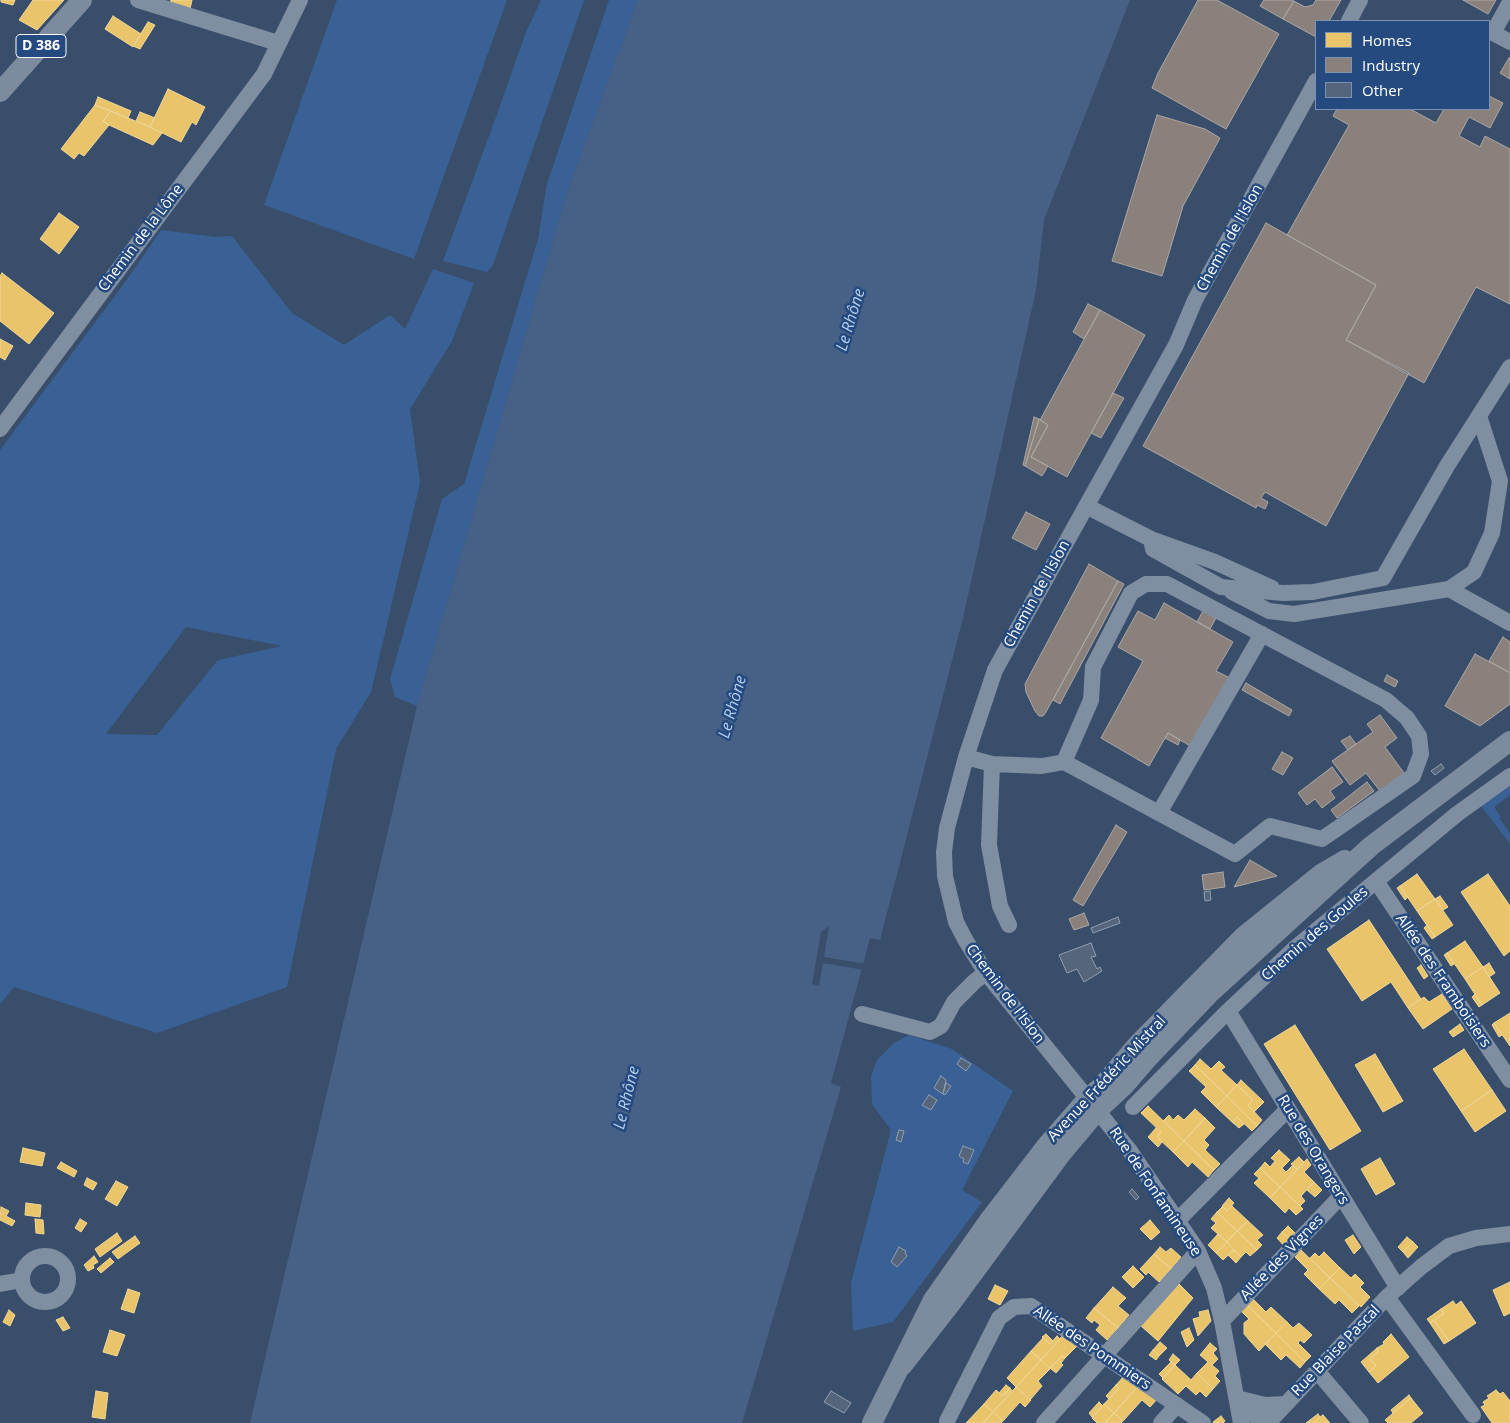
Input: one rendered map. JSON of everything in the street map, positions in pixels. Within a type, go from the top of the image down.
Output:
[{"type":"main road","name":"D 386","points":[[0,92],[82,0]]},
{"type":"main road","name":"Avenue Frédéric Mistral","points":[[872,1423],[902,1366],[952,1302],[1061,1154],[1093,1104],[1124,1086],[1210,993],[1371,846],[1510,741]]},
{"type":"street","points":[[138,0],[278,43]]},
{"type":"street","name":"Chemin de la Lône","points":[[0,429],[264,74],[300,0]]},
{"type":"street","points":[[1350,20],[1360,0]]},
{"type":"street","points":[[1510,2],[1493,33],[1510,42]]},
{"type":"street","name":"Chemin de l'Islon","points":[[1093,1104],[986,973],[966,941],[956,922],[945,876],[944,852],[947,828],[966,756],[995,670],[1176,345],[1195,300],[1315,83]]},
{"type":"street","points":[[1221,587],[1283,593],[1313,592],[1383,578],[1447,466],[1510,366]]},
{"type":"street","points":[[1151,539],[1153,549],[1221,587],[1270,611],[1294,614],[1448,589],[1474,572],[1492,533],[1500,481],[1479,416]]},
{"type":"street","points":[[1086,506],[1151,539],[1215,562],[1283,593]]},
{"type":"street","points":[[966,756],[992,764],[1042,766],[1064,762],[1235,854],[1270,826],[1322,839],[1413,776],[1421,754],[1419,736],[1407,718],[1386,700],[1168,584],[1146,584],[1130,593],[1092,667],[1091,700],[1064,762]]},
{"type":"street","points":[[1448,589],[1510,623]]},
{"type":"street","points":[[1159,813],[1262,634]]},
{"type":"street","points":[[992,764],[989,845],[1000,906],[1009,925]]},
{"type":"street","name":"Chemin des Goules","points":[[1133,1107],[1228,1011],[1294,950],[1457,814],[1510,776]]},
{"type":"street","name":"Allée des Framboisiers","points":[[1376,881],[1510,1080]]},
{"type":"street","points":[[862,1014],[930,1032],[941,1026],[954,1002],[986,973]]},
{"type":"street","name":"Rue des Orangers","points":[[1228,1011],[1341,1196],[1392,1293]]},
{"type":"street","name":"Rue de Fonfamineuse","points":[[1093,1104],[1130,1151],[1198,1251],[1214,1288],[1239,1411]]},
{"type":"street","points":[[1178,1220],[1288,1109]]},
{"type":"street","name":"Allée des Vignes","points":[[1222,1321],[1341,1196]]},
{"type":"street","name":"Rue Blaise Pascal","points":[[1239,1411],[1270,1421],[1392,1293],[1421,1267],[1449,1246],[1476,1238],[1510,1234]]},
{"type":"street","points":[[1044,1423],[1198,1251]]},
{"type":"street","points":[[0,1284],[22,1280]]},
{"type":"street","name":"Rue Blaise Pascal","points":[[1392,1293],[1473,1416]]},
{"type":"street","name":"Allée des Pommiers","points":[[947,1421],[999,1318],[1014,1308],[1031,1306],[1203,1423]]},
{"type":"street","points":[[1317,1371],[1361,1423]]},
{"type":"street","name":"Rue Blaise Pascal","points":[[1239,1411],[1265,1405],[1286,1404]]},
{"type":"street","points":[[1161,1423],[1177,1405]]},
{"type":"shaded area","points":[[337,0],[507,0],[414,259],[264,205]]},
{"type":"shaded area","points":[[541,0],[584,0],[493,265],[487,272],[443,261],[526,32]]},
{"type":"shaded area","points":[[609,0],[638,0],[567,193],[417,706],[395,697],[390,679],[442,499],[464,484],[538,239],[547,184]]},
{"type":"shaded area","points":[[161,230],[216,237],[232,236],[292,313],[344,345],[390,315],[405,329],[433,269],[474,283],[452,341],[410,409],[420,483],[371,692],[336,749],[287,987],[157,1033],[14,987],[0,1004],[0,450],[126,281]],"holes":[[[186,627],[282,646],[218,660],[157,735],[106,734]]]},
{"type":"shaded area","points":[[1510,786],[1510,795],[1494,807],[1501,817],[1499,818],[1510,833],[1510,844],[1481,806]]},
{"type":"shaded area","points":[[909,1035],[952,1049],[1013,1091],[962,1190],[982,1202],[893,1322],[853,1331],[851,1283],[891,1130],[872,1104],[871,1077],[877,1060],[894,1043]]},
{"type":"water","name":"Le Rhône","points":[[638,0],[1130,0],[1044,220],[1036,290],[963,618],[880,940],[870,938],[831,1083],[841,1087],[742,1423],[250,1423],[417,706],[567,193]]},
{"type":"pier","points":[[829,926],[824,957],[866,964],[864,970],[823,963],[819,986],[812,984],[821,932]]},
{"type":"building: Homes","points":[[1,0],[15,0],[13,5],[1,2]]},
{"type":"building: Homes","points":[[33,0],[64,0],[37,30],[19,20]]},
{"type":"building: Homes","points":[[171,0],[192,0],[190,9],[170,4]]},
{"type":"building: Homes","points":[[113,16],[141,34],[133,47],[105,29]]},
{"type":"building: Homes","points":[[148,22],[155,25],[140,49],[133,46]]},
{"type":"building: Homes","points":[[168,89],[205,107],[196,125],[192,122],[181,142],[150,127]]},
{"type":"building: Homes","points":[[98,97],[131,111],[128,118],[95,105]]},
{"type":"building: Homes","points":[[95,105],[111,111],[103,121],[109,125],[84,156],[79,153],[74,159],[61,149]]},
{"type":"building: Homes","points":[[111,111],[162,133],[153,145],[103,121]]},
{"type":"building: Homes","points":[[140,112],[155,118],[150,127],[136,121]]},
{"type":"building: Homes","points":[[59,213],[79,227],[59,254],[40,239]]},
{"type":"building: Homes","points":[[2,273],[54,313],[29,344],[0,321],[0,276]]},
{"type":"building: Homes","points":[[0,339],[13,346],[5,360],[0,357]]},
{"type":"building: Homes","points":[[1417,874],[1435,899],[1417,911],[1400,886]]},
{"type":"building: Homes","points":[[1488,874],[1510,906],[1510,951],[1504,956],[1461,892]]},
{"type":"building: Homes","points":[[1400,886],[1408,897],[1405,900],[1397,888]]},
{"type":"building: Homes","points":[[1440,896],[1448,907],[1443,910],[1435,899]]},
{"type":"building: Homes","points":[[1435,899],[1453,925],[1435,937],[1417,911]]},
{"type":"building: Homes","points":[[1369,920],[1421,999],[1408,1008],[1391,982],[1362,1001],[1327,949]]},
{"type":"building: Homes","points":[[1427,925],[1435,937],[1432,939],[1424,928]]},
{"type":"building: Homes","points":[[1465,941],[1483,967],[1465,979],[1447,953]]},
{"type":"building: Homes","points":[[1447,953],[1454,964],[1451,966],[1444,955]]},
{"type":"building: Homes","points":[[1489,963],[1495,973],[1489,977],[1483,967]]},
{"type":"building: Homes","points":[[1421,965],[1428,976],[1424,979],[1417,968]]},
{"type":"building: Homes","points":[[1483,967],[1500,993],[1482,1005],[1465,979]]},
{"type":"building: Homes","points":[[1442,994],[1452,1009],[1423,1029],[1408,1008],[1424,997],[1429,1002]]},
{"type":"building: Homes","points":[[1475,994],[1482,1005],[1479,1007],[1472,997]]},
{"type":"building: Homes","points":[[1510,1013],[1510,1046],[1494,1023]]},
{"type":"building: Homes","points":[[1494,1023],[1502,1035],[1499,1037],[1492,1025]]},
{"type":"building: Homes","points":[[1460,1024],[1464,1030],[1453,1037],[1449,1032]]},
{"type":"building: Homes","points":[[1295,1025],[1361,1131],[1330,1150],[1264,1044]]},
{"type":"building: Homes","points":[[1464,1049],[1492,1090],[1461,1111],[1433,1069]]},
{"type":"building: Homes","points":[[1375,1054],[1403,1101],[1383,1112],[1355,1065]]},
{"type":"building: Homes","points":[[1200,1059],[1211,1069],[1219,1061],[1225,1067],[1221,1070],[1237,1085],[1227,1096],[1195,1065]]},
{"type":"building: Homes","points":[[1195,1065],[1227,1096],[1216,1107],[1201,1092],[1206,1087],[1189,1071]]},
{"type":"building: Homes","points":[[1241,1080],[1264,1102],[1254,1112],[1248,1105],[1253,1100],[1237,1085]]},
{"type":"building: Homes","points":[[1237,1085],[1253,1100],[1248,1105],[1262,1120],[1257,1126],[1227,1096]]},
{"type":"building: Homes","points":[[1492,1090],[1506,1111],[1475,1132],[1461,1111]]},
{"type":"building: Homes","points":[[1227,1096],[1257,1126],[1252,1131],[1237,1117],[1232,1122],[1216,1107]]},
{"type":"building: Homes","points":[[1148,1106],[1184,1141],[1173,1152],[1157,1137],[1161,1132],[1141,1113]]},
{"type":"building: Homes","points":[[1195,1109],[1205,1118],[1184,1141],[1163,1121],[1169,1115],[1173,1120],[1178,1115],[1184,1120]]},
{"type":"building: Homes","points":[[1237,1117],[1244,1124],[1239,1128],[1232,1122]]},
{"type":"building: Homes","points":[[1205,1118],[1215,1128],[1204,1140],[1209,1145],[1205,1150],[1220,1164],[1214,1170],[1184,1141]]},
{"type":"building: Homes","points":[[1156,1128],[1161,1132],[1157,1137],[1162,1142],[1158,1147],[1148,1137]]},
{"type":"building: Homes","points":[[1184,1141],[1214,1170],[1208,1177],[1192,1162],[1188,1167],[1173,1152]]},
{"type":"building: Homes","points":[[23,1148],[45,1153],[42,1166],[20,1162]]},
{"type":"building: Homes","points":[[1279,1150],[1290,1160],[1282,1168],[1286,1172],[1293,1165],[1297,1170],[1280,1187],[1260,1168],[1265,1162],[1270,1167],[1275,1161],[1271,1158]]},
{"type":"building: Homes","points":[[1299,1157],[1304,1162],[1297,1170],[1291,1164]]},
{"type":"building: Homes","points":[[1380,1158],[1395,1184],[1376,1195],[1361,1169]]},
{"type":"building: Homes","points":[[1307,1159],[1311,1165],[1304,1172],[1314,1182],[1301,1196],[1305,1201],[1300,1206],[1280,1187]]},
{"type":"building: Homes","points":[[61,1162],[77,1171],[74,1177],[57,1168]]},
{"type":"building: Homes","points":[[1260,1168],[1280,1187],[1270,1198],[1254,1183],[1259,1178],[1254,1174]]},
{"type":"building: Homes","points":[[87,1178],[97,1183],[93,1190],[84,1185]]},
{"type":"building: Homes","points":[[116,1181],[128,1187],[117,1206],[105,1199]]},
{"type":"building: Homes","points":[[1314,1182],[1322,1190],[1315,1197],[1307,1190]]},
{"type":"building: Homes","points":[[1280,1187],[1303,1209],[1296,1215],[1289,1208],[1285,1213],[1270,1198]]},
{"type":"building: Homes","points":[[1229,1198],[1234,1203],[1227,1211],[1222,1206]]},
{"type":"building: Homes","points":[[26,1203],[41,1205],[40,1217],[25,1215]]},
{"type":"building: Homes","points":[[1232,1206],[1248,1221],[1237,1231],[1217,1212],[1222,1207],[1227,1211]]},
{"type":"building: Homes","points":[[1,1207],[9,1211],[6,1216],[15,1221],[12,1226],[0,1220]]},
{"type":"building: Homes","points":[[1217,1212],[1237,1231],[1227,1242],[1211,1228],[1216,1223],[1211,1219]]},
{"type":"building: Homes","points":[[35,1219],[43,1220],[44,1234],[36,1233]]},
{"type":"building: Homes","points":[[80,1219],[87,1223],[81,1232],[75,1228]]},
{"type":"building: Homes","points":[[1150,1220],[1160,1232],[1151,1240],[1140,1229]]},
{"type":"building: Homes","points":[[1248,1221],[1263,1235],[1257,1240],[1262,1245],[1257,1250],[1237,1231]]},
{"type":"building: Homes","points":[[1288,1226],[1298,1236],[1292,1242],[1282,1232]]},
{"type":"building: Homes","points":[[1237,1231],[1257,1250],[1250,1256],[1246,1252],[1241,1257],[1227,1242]]},
{"type":"building: Homes","points":[[1282,1232],[1292,1242],[1286,1248],[1277,1238]]},
{"type":"building: Homes","points":[[117,1233],[122,1241],[100,1257],[95,1249]]},
{"type":"building: Homes","points":[[1218,1234],[1227,1242],[1216,1253],[1208,1245]]},
{"type":"building: Homes","points":[[1353,1235],[1361,1247],[1354,1254],[1345,1240]]},
{"type":"building: Homes","points":[[135,1236],[140,1243],[118,1259],[112,1252]]},
{"type":"building: Homes","points":[[1407,1237],[1413,1242],[1403,1252],[1398,1247]]},
{"type":"building: Homes","points":[[1227,1242],[1234,1250],[1223,1260],[1216,1253]]},
{"type":"building: Homes","points":[[1413,1242],[1418,1247],[1408,1258],[1403,1252]]},
{"type":"building: Homes","points":[[1160,1247],[1166,1252],[1171,1248],[1181,1257],[1171,1269],[1154,1254]]},
{"type":"building: Homes","points":[[1234,1250],[1241,1257],[1236,1263],[1228,1255]]},
{"type":"building: Homes","points":[[1301,1250],[1330,1278],[1319,1289],[1304,1274],[1308,1270],[1295,1257]]},
{"type":"building: Homes","points":[[1324,1252],[1340,1268],[1330,1278],[1310,1258],[1315,1253],[1319,1257]]},
{"type":"building: Homes","points":[[1154,1254],[1171,1269],[1159,1282],[1148,1272],[1146,1275],[1140,1269]]},
{"type":"building: Homes","points":[[94,1256],[98,1262],[93,1265],[94,1268],[88,1271],[84,1265]]},
{"type":"building: Homes","points":[[110,1258],[114,1262],[101,1273],[97,1269]]},
{"type":"building: Homes","points":[[1133,1266],[1144,1277],[1133,1288],[1122,1277]]},
{"type":"building: Homes","points":[[1340,1268],[1351,1278],[1355,1274],[1364,1283],[1360,1287],[1370,1297],[1361,1307],[1330,1278]]},
{"type":"building: Homes","points":[[1330,1278],[1359,1306],[1352,1313],[1339,1300],[1335,1304],[1319,1289]]},
{"type":"building: Homes","points":[[1510,1282],[1510,1313],[1504,1316],[1493,1290]]},
{"type":"building: Homes","points":[[1179,1284],[1193,1298],[1158,1341],[1141,1326]]},
{"type":"building: Homes","points":[[995,1285],[1008,1291],[1000,1305],[988,1299]]},
{"type":"building: Homes","points":[[1113,1287],[1126,1298],[1118,1306],[1129,1315],[1118,1328],[1094,1308]]},
{"type":"building: Homes","points":[[128,1289],[140,1293],[134,1313],[121,1309]]},
{"type":"building: Homes","points":[[1253,1299],[1266,1312],[1271,1307],[1287,1322],[1276,1333],[1247,1305]]},
{"type":"building: Homes","points":[[1453,1301],[1456,1305],[1461,1301],[1476,1323],[1449,1341],[1434,1320],[1444,1313],[1441,1309]]},
{"type":"building: Homes","points":[[1247,1305],[1276,1333],[1259,1351],[1244,1334],[1244,1323],[1249,1319],[1241,1311]]},
{"type":"building: Homes","points":[[1094,1308],[1118,1328],[1107,1340],[1096,1330],[1100,1325],[1094,1320],[1092,1323],[1086,1318]]},
{"type":"building: Homes","points":[[1441,1309],[1444,1313],[1430,1323],[1427,1319]]},
{"type":"building: Homes","points":[[9,1310],[15,1315],[10,1326],[3,1322]]},
{"type":"building: Homes","points":[[1208,1310],[1211,1321],[1198,1336],[1193,1319],[1200,1317],[1199,1312]]},
{"type":"building: Homes","points":[[63,1317],[70,1328],[63,1331],[56,1320]]},
{"type":"building: Homes","points":[[1434,1320],[1449,1341],[1444,1344],[1430,1323]]},
{"type":"building: Homes","points":[[1287,1322],[1293,1328],[1299,1323],[1312,1335],[1304,1343],[1300,1340],[1298,1343],[1311,1356],[1305,1362],[1276,1333]]},
{"type":"building: Homes","points":[[1189,1328],[1194,1340],[1187,1347],[1181,1332]]},
{"type":"building: Homes","points":[[110,1330],[125,1335],[117,1356],[103,1352]]},
{"type":"building: Homes","points":[[1276,1333],[1305,1362],[1300,1368],[1286,1355],[1281,1360],[1265,1344]]},
{"type":"building: Homes","points":[[1046,1334],[1053,1341],[1050,1344],[1042,1337]]},
{"type":"building: Homes","points":[[1064,1334],[1077,1346],[1065,1358],[1062,1356],[1050,1369],[1041,1360]]},
{"type":"building: Homes","points":[[1391,1334],[1409,1357],[1378,1383],[1369,1372],[1376,1366],[1370,1359],[1378,1352],[1377,1348],[1384,1344],[1383,1342]]},
{"type":"building: Homes","points":[[1057,1336],[1060,1339],[1041,1360],[1031,1351],[1043,1338],[1050,1344]]},
{"type":"building: Homes","points":[[1160,1342],[1167,1348],[1159,1356],[1153,1350]]},
{"type":"building: Homes","points":[[1210,1343],[1217,1349],[1213,1353],[1218,1359],[1212,1365],[1219,1371],[1215,1376],[1220,1381],[1213,1389],[1197,1373],[1208,1362],[1200,1355]]},
{"type":"building: Homes","points":[[1377,1348],[1378,1352],[1370,1359],[1376,1366],[1369,1372],[1361,1362]]},
{"type":"building: Homes","points":[[1153,1350],[1159,1356],[1156,1360],[1149,1355]]},
{"type":"building: Homes","points":[[1031,1351],[1041,1360],[1016,1387],[1007,1378]]},
{"type":"building: Homes","points":[[1173,1354],[1180,1360],[1175,1365],[1169,1360]]},
{"type":"building: Homes","points":[[1062,1356],[1065,1358],[1061,1363],[1063,1365],[1056,1373],[1050,1368]]},
{"type":"building: Homes","points":[[1041,1360],[1050,1369],[1038,1381],[1042,1386],[1030,1400],[1016,1387]]},
{"type":"building: Homes","points":[[1171,1362],[1175,1365],[1163,1378],[1159,1374]]},
{"type":"building: Homes","points":[[1175,1365],[1191,1380],[1197,1373],[1213,1389],[1206,1397],[1200,1391],[1196,1395],[1186,1386],[1178,1394],[1162,1379]]},
{"type":"building: Homes","points":[[1124,1376],[1137,1387],[1114,1413],[1104,1404],[1119,1388],[1116,1385]]},
{"type":"building: Homes","points":[[1006,1385],[1010,1388],[1003,1396],[999,1393]]},
{"type":"building: Homes","points":[[1116,1385],[1119,1388],[1109,1399],[1106,1396]]},
{"type":"building: Homes","points":[[1139,1385],[1158,1398],[1150,1407],[1142,1400],[1123,1421],[1114,1413]]},
{"type":"building: Homes","points":[[1016,1387],[1031,1400],[1025,1407],[1020,1402],[1003,1421],[993,1412]]},
{"type":"building: Homes","points":[[1010,1388],[1012,1391],[993,1412],[984,1404],[996,1390],[1003,1396]]},
{"type":"building: Homes","points":[[1496,1390],[1500,1394],[1503,1392],[1510,1401],[1510,1422],[1508,1423],[1492,1423],[1481,1407],[1485,1405],[1483,1402],[1489,1398],[1487,1396]]},
{"type":"building: Homes","points":[[96,1391],[108,1393],[105,1419],[92,1417]]},
{"type":"building: Homes","points":[[1409,1395],[1411,1398],[1393,1413],[1391,1410]]},
{"type":"building: Homes","points":[[1411,1398],[1423,1413],[1411,1423],[1388,1423],[1385,1420]]},
{"type":"building: Homes","points":[[1099,1402],[1103,1406],[1092,1417],[1089,1413]]},
{"type":"building: Homes","points":[[984,1404],[993,1412],[983,1423],[966,1423]]},
{"type":"building: Homes","points":[[1104,1404],[1114,1413],[1105,1423],[1097,1423],[1092,1418]]},
{"type":"building: Homes","points":[[993,1412],[1003,1421],[1001,1423],[983,1423]]},
{"type":"building: Homes","points":[[1114,1413],[1123,1421],[1121,1423],[1105,1423]]},
{"type":"building: Homes","points":[[1318,1414],[1320,1417],[1314,1423],[1306,1423]]},
{"type":"building: Homes","points":[[1323,1415],[1330,1423],[1314,1423],[1320,1417]]},
{"type":"building: Homes","points":[[1221,1416],[1225,1421],[1223,1423],[1213,1422]]},
{"type":"building: Industry","points":[[1198,0],[1217,0],[1279,34],[1226,129],[1152,88],[1158,73]]},
{"type":"building: Industry","points":[[1264,0],[1294,1],[1283,19],[1260,6]]},
{"type":"building: Industry","points":[[1316,0],[1341,0],[1330,20],[1315,20],[1315,36],[1283,19],[1294,1],[1305,7],[1313,5]]},
{"type":"building: Industry","points":[[1463,0],[1496,0],[1488,14]]},
{"type":"building: Industry","points":[[1510,58],[1510,79],[1500,73]]},
{"type":"building: Industry","points":[[1490,96],[1503,103],[1490,128],[1469,117],[1459,136],[1480,147],[1485,136],[1510,149],[1510,304],[1476,287],[1424,383],[1346,340],[1376,285],[1287,235],[1349,125],[1333,116],[1336,110],[1412,110],[1436,123],[1443,110],[1490,110]]},
{"type":"building: Industry","points":[[1157,115],[1205,129],[1220,138],[1183,206],[1162,276],[1112,261]]},
{"type":"building: Industry","points":[[1266,223],[1376,285],[1346,340],[1409,373],[1326,526],[1265,492],[1261,498],[1268,502],[1265,509],[1257,505],[1256,508],[1143,446]]},
{"type":"building: Industry","points":[[1088,304],[1100,310],[1084,339],[1073,332]]},
{"type":"building: Industry","points":[[1100,310],[1145,335],[1067,477],[1031,457],[1048,425],[1040,420]]},
{"type":"building: Industry","points":[[1113,393],[1124,398],[1101,438],[1091,433]]},
{"type":"building: Industry","points":[[1034,417],[1039,419],[1025,466],[1023,465]]},
{"type":"building: Industry","points":[[1039,419],[1048,425],[1031,457],[1048,466],[1042,476],[1025,466]]},
{"type":"building: Industry","points":[[1026,512],[1050,524],[1036,550],[1012,538]]},
{"type":"building: Industry","points":[[1089,564],[1118,581],[1046,712],[1043,716],[1039,716],[1026,692],[1025,684]]},
{"type":"building: Industry","points":[[1118,581],[1124,584],[1060,704],[1053,700]]},
{"type":"building: Industry","points":[[1164,603],[1233,642],[1216,671],[1230,678],[1192,747],[1168,733],[1149,766],[1101,738],[1143,661],[1118,647],[1138,611],[1155,620]]},
{"type":"building: Industry","points":[[1203,611],[1216,618],[1210,629],[1197,622]]},
{"type":"building: Industry","points":[[1503,637],[1510,642],[1510,673],[1489,661]]},
{"type":"building: Industry","points":[[1475,654],[1510,673],[1510,704],[1480,726],[1445,706]]},
{"type":"building: Industry","points":[[1387,675],[1398,681],[1395,687],[1384,681]]},
{"type":"building: Industry","points":[[1246,683],[1292,710],[1289,716],[1242,690]]},
{"type":"building: Industry","points":[[1380,715],[1397,738],[1385,747],[1404,773],[1380,791],[1366,773],[1350,785],[1332,761],[1373,732],[1367,724]]},
{"type":"building: Industry","points":[[1168,733],[1180,740],[1178,745],[1165,738]]},
{"type":"building: Industry","points":[[1350,736],[1356,744],[1348,750],[1341,741]]},
{"type":"building: Industry","points":[[1282,752],[1293,758],[1283,775],[1272,769]]},
{"type":"building: Industry","points":[[1332,767],[1343,782],[1330,791],[1335,798],[1322,808],[1315,799],[1307,805],[1298,793]]},
{"type":"building: Industry","points":[[1367,782],[1374,791],[1337,818],[1331,810]]},
{"type":"building: Industry","points":[[1116,825],[1127,832],[1083,906],[1073,900]]},
{"type":"building: Industry","points":[[1250,860],[1277,876],[1234,887]]},
{"type":"building: Industry","points":[[1223,872],[1225,887],[1204,890],[1202,875]]},
{"type":"building: Industry","points":[[1084,913],[1089,925],[1074,930],[1069,919]]},
{"type":"building: Other","points":[[1441,764],[1444,768],[1435,775],[1431,771]]},
{"type":"building: Other","points":[[1210,891],[1211,900],[1205,901],[1204,892]]},
{"type":"building: Other","points":[[1118,917],[1120,923],[1093,933],[1091,928]]},
{"type":"building: Other","points":[[1091,943],[1096,956],[1091,957],[1097,969],[1100,967],[1102,971],[1084,982],[1077,969],[1067,973],[1059,955]]},
{"type":"building: Other","points":[[961,1058],[971,1064],[966,1071],[957,1064]]},
{"type":"building: Other","points":[[941,1076],[946,1080],[943,1094],[934,1088]]},
{"type":"building: Other","points":[[946,1083],[951,1086],[945,1095],[943,1094]]},
{"type":"building: Other","points":[[929,1095],[937,1100],[931,1110],[922,1105]]},
{"type":"building: Other","points":[[899,1130],[904,1131],[901,1142],[896,1140]]},
{"type":"building: Other","points":[[963,1146],[974,1150],[968,1164],[963,1162],[964,1159],[959,1156]]},
{"type":"building: Other","points":[[1132,1189],[1139,1197],[1136,1200],[1129,1192]]},
{"type":"building: Other","points":[[899,1247],[906,1251],[907,1256],[897,1267],[891,1262]]},
{"type":"building: Other","points":[[831,1391],[851,1403],[844,1413],[824,1402]]}]
